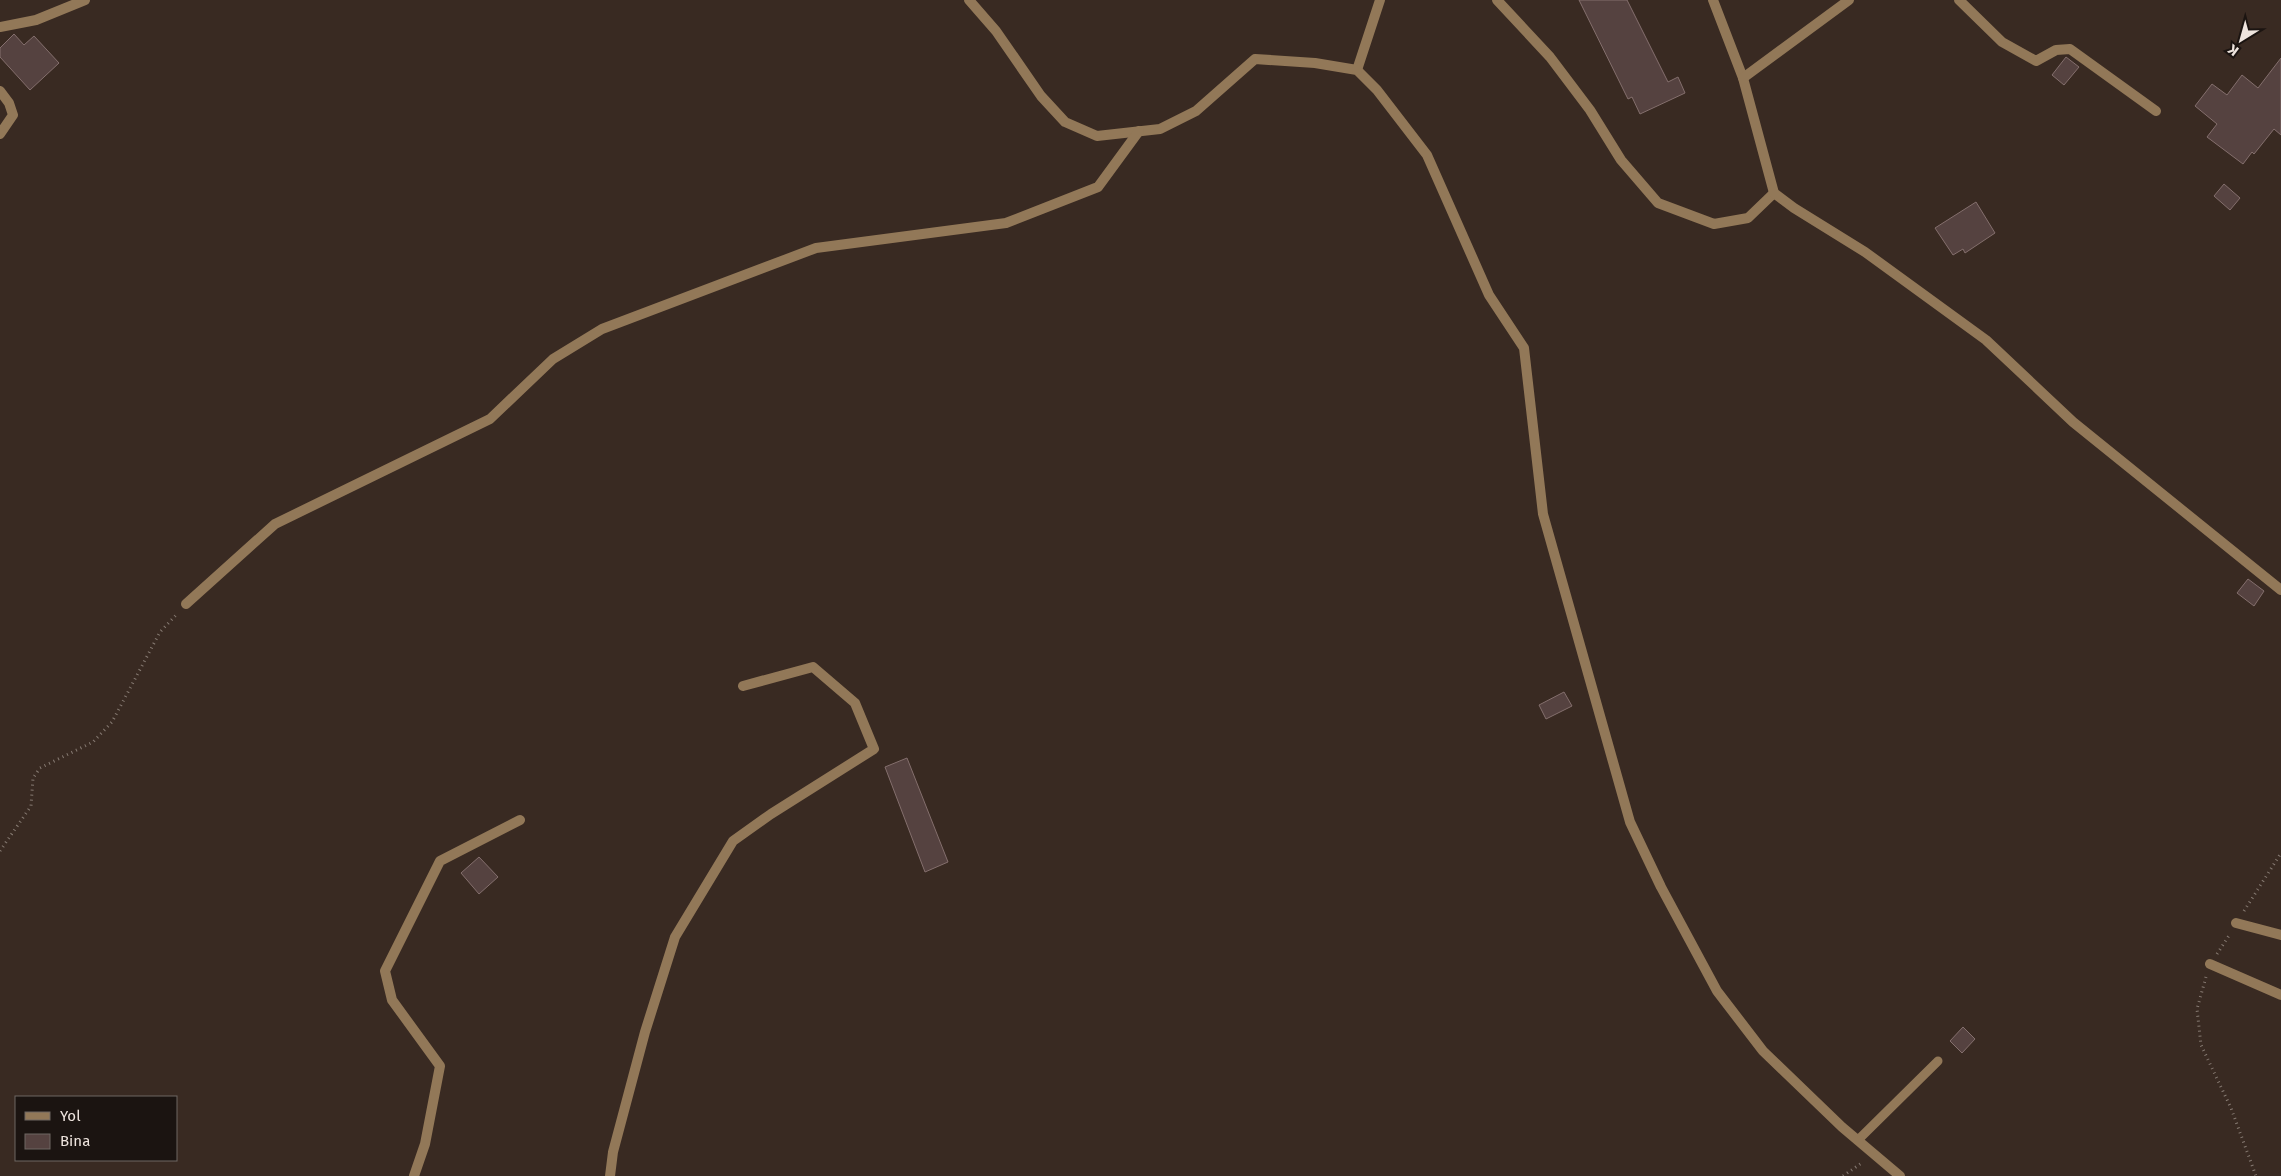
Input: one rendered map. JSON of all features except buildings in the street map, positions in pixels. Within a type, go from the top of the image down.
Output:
[{"type":"street","points":[[0,27],[36,20],[84,0]]},
{"type":"street","points":[[969,0],[996,31],[1041,96],[1065,122],[1097,136],[1160,129],[1196,111],[1255,59],[1357,70],[1377,90],[1427,154],[1489,295],[1524,348],[1543,514],[1630,822],[1661,887],[1717,991],[1763,1051],[1858,1140],[1900,1176]]},
{"type":"street","points":[[1357,70],[1380,0]]},
{"type":"street","points":[[1497,0],[1550,57],[1590,110],[1621,160],[1658,204],[1714,224],[1748,218],[1774,193]]},
{"type":"street","points":[[1713,0],[1744,78],[1774,193],[1794,208],[1865,252],[1986,340],[2073,422],[2281,590]]},
{"type":"street","points":[[1744,78],[1849,0]]},
{"type":"street","points":[[1959,0],[2002,42],[2036,61],[2056,50],[2070,49],[2156,111]]},
{"type":"street","points":[[0,91],[9,103],[13,115],[0,134]]},
{"type":"street","points":[[186,604],[275,524],[490,419],[554,360],[602,328],[816,248],[1006,223],[1098,186],[1139,131]]},
{"type":"street","points":[[610,1176],[613,1152],[645,1032],[675,937],[733,841],[771,814],[874,749],[855,703],[814,667],[743,686]]},
{"type":"street","points":[[414,1176],[424,1144],[440,1066],[392,1000],[385,971],[440,861],[520,820]]},
{"type":"street","points":[[2236,923],[2281,935]]},
{"type":"street","points":[[2210,964],[2281,995]]},
{"type":"lane","points":[[1858,1140],[1938,1061]]},
{"type":"path","points":[[0,851],[31,806],[33,778],[40,768],[92,742],[112,722],[160,632],[186,604]]},
{"type":"path","points":[[2256,1176],[2231,1108],[2201,1045],[2197,1009],[2210,964],[2281,853]]},
{"type":"path","points":[[1843,1176],[1874,1154]]}]
